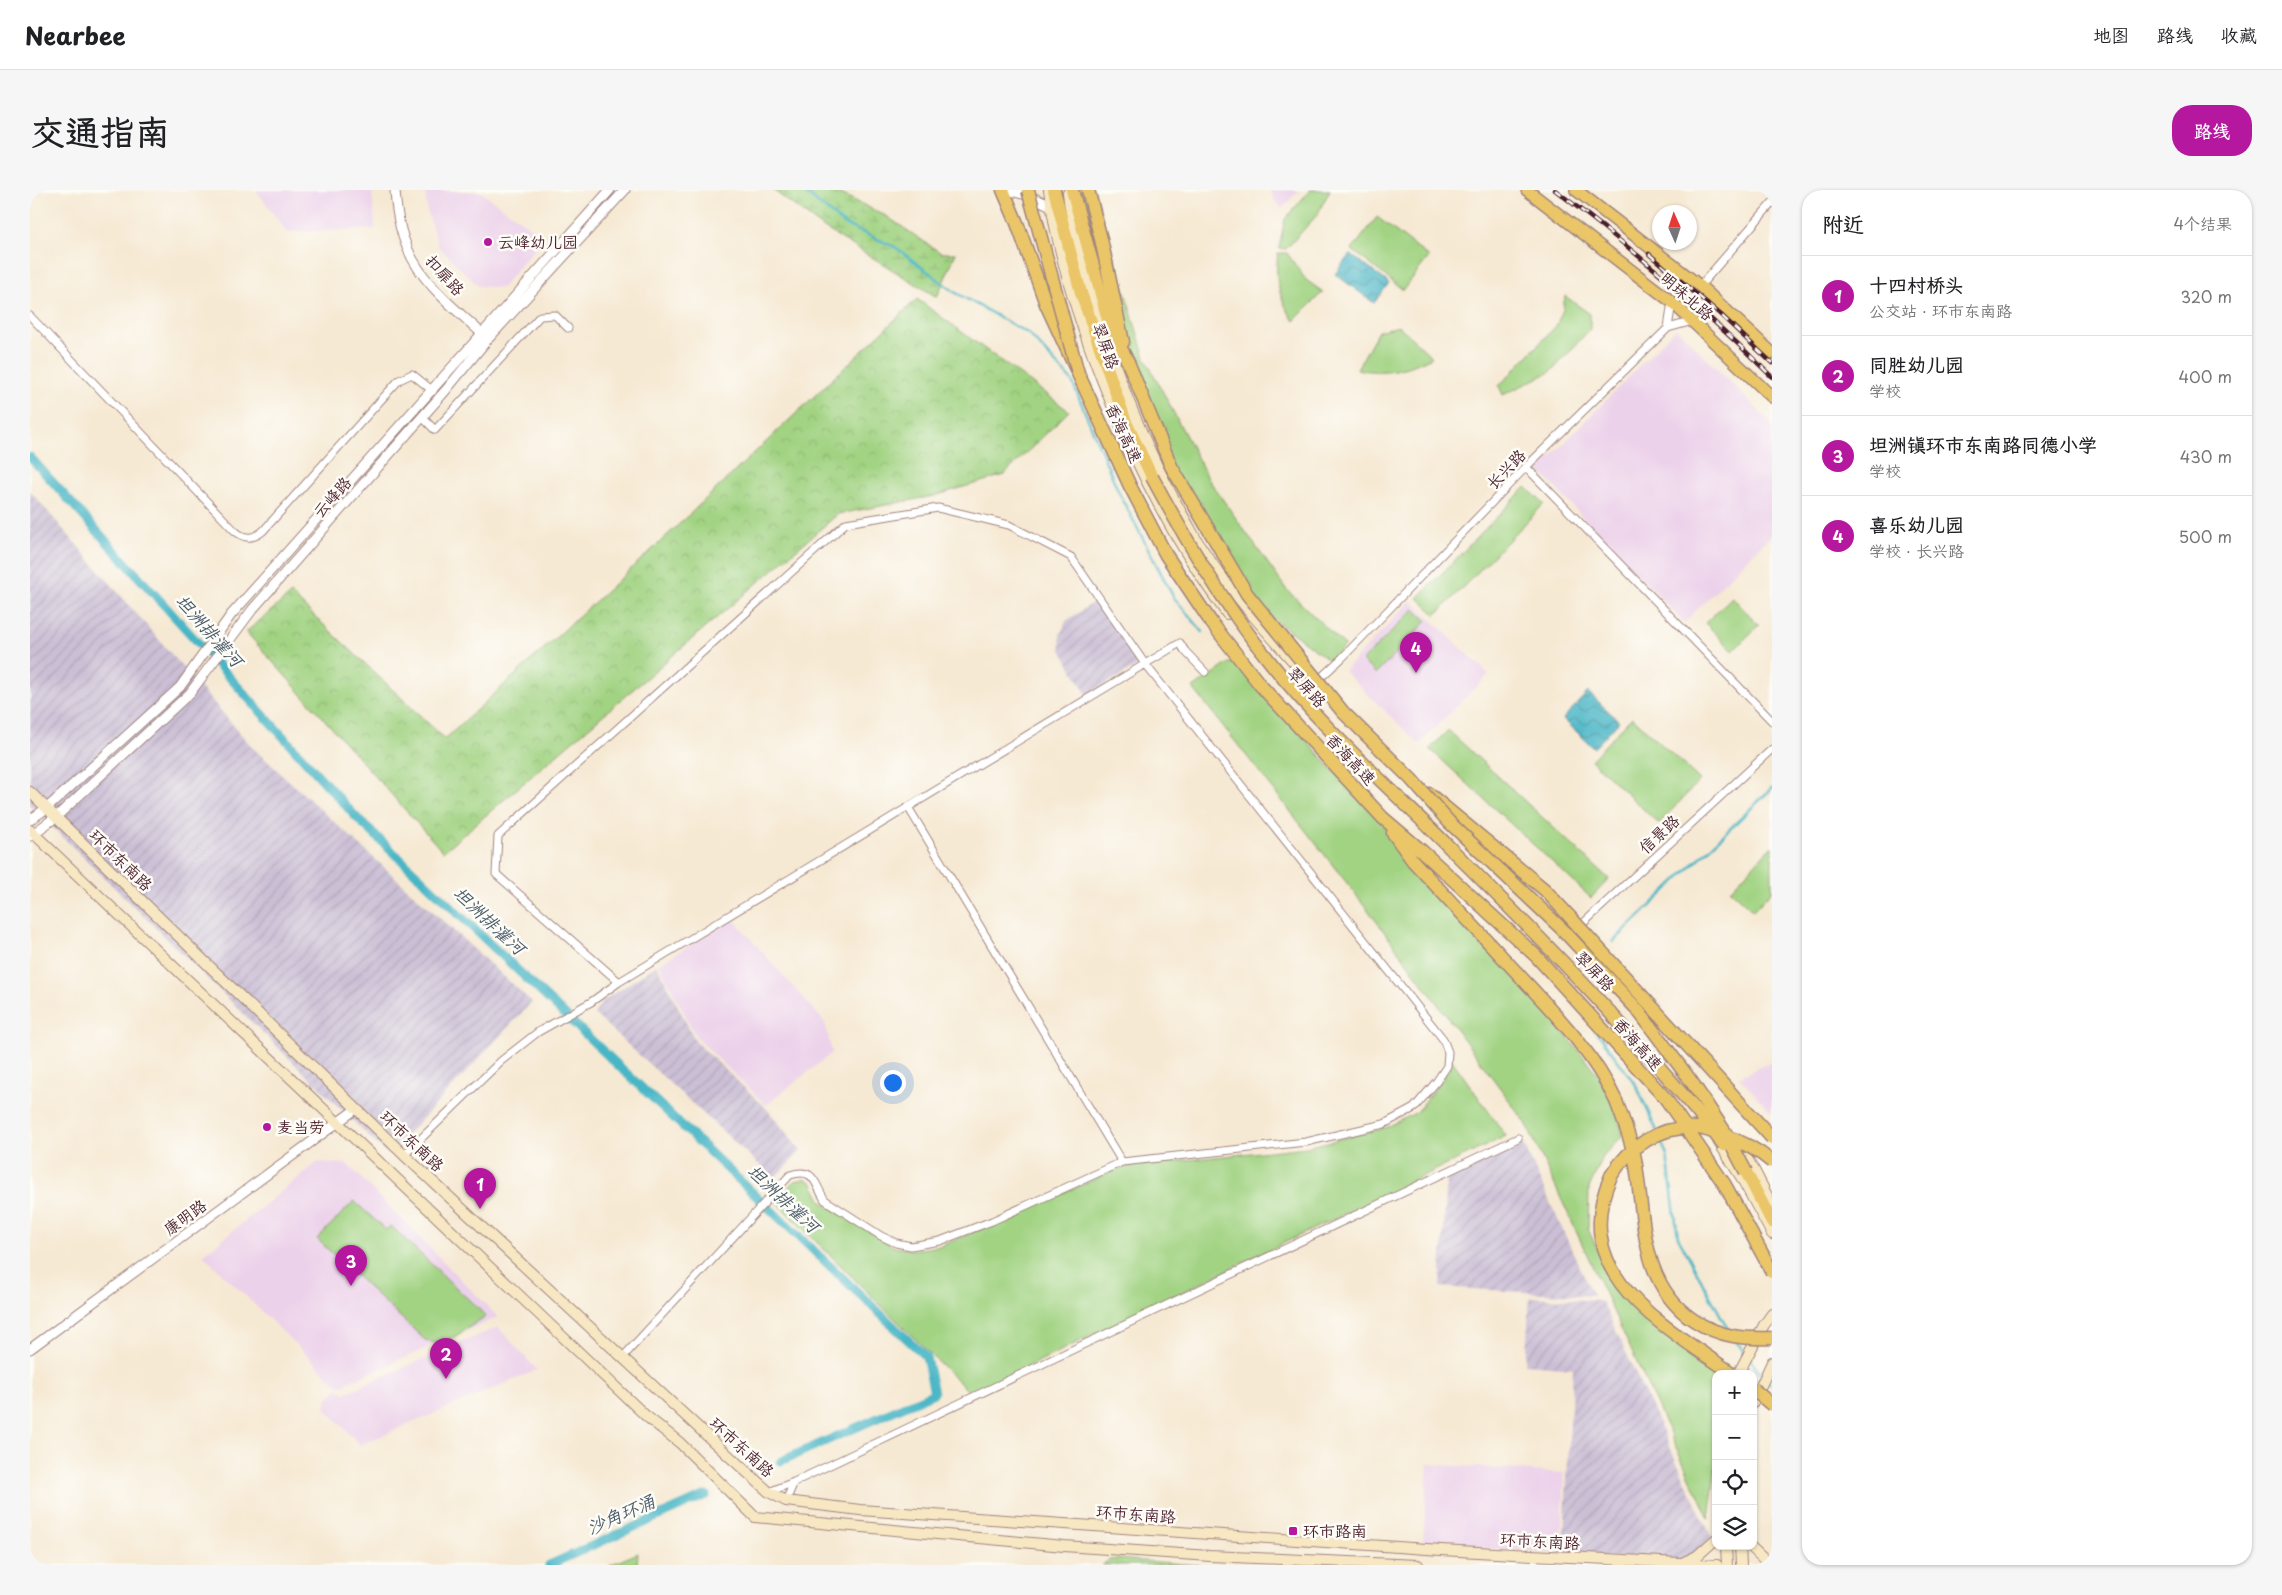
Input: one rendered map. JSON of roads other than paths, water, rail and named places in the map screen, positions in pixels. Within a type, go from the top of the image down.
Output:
[{"type":"highway","points":[[1011,190],[1017,223],[1046,304],[1078,372]]},
{"type":"highway","name":"香海高速","points":[[1028,190],[1078,372],[1130,486],[1166,555],[1210,622],[1261,686],[1384,818],[1536,956],[1666,1099],[1725,1186],[1772,1272]]},
{"type":"highway","name":"香海高速","points":[[1054,190],[1081,293],[1126,422],[1186,542],[1229,608],[1272,665],[1328,727],[1532,930],[1630,1033],[1679,1088],[1746,1172],[1772,1222]]},
{"type":"highway","points":[[1088,190],[1101,239],[1128,362]]},
{"type":"highway","name":"明珠北路","points":[[1527,190],[1672,302],[1772,397]]},
{"type":"highway","name":"明珠北路","points":[[1576,190],[1700,286],[1772,354]]},
{"type":"highway","points":[[1070,193],[1110,327],[1128,362],[1171,466],[1247,594],[1343,712],[1411,779],[1449,822],[1562,929],[1637,1009],[1691,1081],[1725,1132],[1746,1172]]},
{"type":"highway","points":[[1411,779],[1545,890],[1772,1138]]},
{"type":"highway","points":[[1384,818],[1413,861],[1565,1024],[1590,1054],[1607,1082],[1628,1131],[1635,1159],[1644,1236],[1649,1254],[1655,1274],[1669,1298],[1684,1314],[1717,1332],[1747,1339],[1772,1338]]},
{"type":"highway","points":[[1732,1370],[1652,1317],[1623,1288],[1609,1268],[1602,1247],[1599,1226],[1600,1208],[1604,1190],[1621,1159],[1640,1143],[1672,1130],[1697,1128],[1744,1142],[1772,1162]]},
{"type":"highway","points":[[1757,1387],[1772,1405]]},
{"type":"main road","name":"翠屏路","points":[[1049,190],[1070,289],[1117,418],[1143,478],[1179,541],[1217,600],[1269,668],[1304,708],[1418,824],[1555,951],[1663,1064],[1699,1113],[1736,1169],[1772,1234]]},
{"type":"main road","name":"翠屏路","points":[[1070,193],[1089,283],[1108,348],[1159,472],[1204,552],[1245,608],[1340,715],[1566,939],[1670,1050],[1716,1110],[1754,1170],[1772,1205]]},
{"type":"main road","name":"环市东南路","points":[[30,792],[404,1155],[729,1456],[769,1492],[786,1501],[860,1510],[1441,1550],[1716,1565]]},
{"type":"main road","points":[[31,833],[339,1123],[454,1236],[646,1416],[680,1443],[755,1517],[1015,1541],[1210,1556],[1418,1565]]},
{"type":"main road","points":[[1739,1370],[1772,1314]]},
{"type":"main road","points":[[1757,1387],[1772,1362]]},
{"type":"main road","points":[[1681,1564],[1697,1556],[1712,1543]]},
{"type":"main road","points":[[1726,1550],[1727,1565]]},
{"type":"main road","points":[[1740,1550],[1740,1565]]},
{"type":"main road","points":[[1754,1550],[1770,1565]]},
{"type":"street","name":"扣扉路","points":[[395,190],[399,227],[415,266],[437,293],[485,336]]},
{"type":"street","name":"云峰路","points":[[31,833],[56,817],[190,693],[243,622],[422,417],[485,336],[610,190]]},
{"type":"street","name":"云峰路","points":[[30,820],[47,808],[180,687],[231,616],[433,391],[625,190]]},
{"type":"street","points":[[1011,190],[1051,206]]},
{"type":"street","points":[[1061,190],[1070,193]]},
{"type":"street","points":[[1700,286],[1772,203]]},
{"type":"street","points":[[1668,328],[1672,302]]},
{"type":"street","points":[[422,417],[435,430],[535,320],[543,315],[552,315],[562,321],[568,328]]},
{"type":"street","points":[[30,316],[234,530],[247,538],[252,538],[263,531],[399,380],[412,374],[433,391]]},
{"type":"street","name":"长兴路","points":[[1314,684],[1367,632],[1526,467],[1668,328],[1693,321]]},
{"type":"street","points":[[1526,467],[1772,721]]},
{"type":"street","points":[[619,982],[496,874],[498,836],[846,524],[938,508],[1009,525],[1070,557],[1145,664],[1443,1039],[1448,1052],[1447,1066],[1414,1108],[1384,1124],[1306,1142],[1122,1162],[992,1221],[940,1242],[911,1246],[896,1243],[881,1236],[825,1200],[819,1192],[815,1180],[808,1174],[798,1173],[790,1175],[622,1358]]},
{"type":"street","points":[[404,1155],[501,1061],[538,1032],[591,1002],[619,982],[908,807],[1180,643],[1204,672]]},
{"type":"street","name":"信景路","points":[[1566,939],[1772,749]]},
{"type":"street","points":[[908,807],[1122,1162]]},
{"type":"street","name":"康明路","points":[[30,1348],[356,1109]]},
{"type":"street","points":[[769,1492],[794,1482],[1518,1138]]},
{"type":"street","points":[[786,1501],[794,1482]]},
{"type":"water","points":[[1350,254],[1389,283],[1374,303],[1335,274]]},
{"type":"water","points":[[1588,692],[1619,721],[1594,748],[1563,719]]},
{"type":"waterway","points":[[802,190],[844,224],[895,247],[956,293],[1029,334],[1072,381],[1119,493],[1174,598],[1203,632]]},
{"type":"waterway","name":"坦洲排灌河","points":[[30,457],[356,817],[926,1357],[934,1393],[781,1461]]},
{"type":"waterway","points":[[1613,942],[1772,788]]},
{"type":"waterway","points":[[1594,1028],[1636,1085],[1657,1131]]},
{"type":"waterway","points":[[1660,1139],[1667,1155],[1678,1237],[1729,1331]]},
{"type":"waterway","points":[[1736,1341],[1745,1353]]},
{"type":"waterway","points":[[1750,1359],[1762,1374]]},
{"type":"waterway","points":[[1767,1380],[1772,1386]]},
{"type":"waterway","name":"沙角环涌","points":[[549,1565],[706,1495]]},
{"type":"railway","points":[[1555,190],[1667,280],[1772,377]]},
{"type":"railway","points":[[1649,254],[1721,315],[1772,363]]},
{"type":"place","name":"云峰幼儿园","points":[[488,242]]},
{"type":"place","name":"喜乐幼儿园","points":[[1416,673]]},
{"type":"place","name":"麦当劳","points":[[267,1127]]},
{"type":"place","name":"十四村桥头","points":[[480,1209]]},
{"type":"place","name":"坦洲镇环市东南路同德小学","points":[[351,1286]]},
{"type":"place","name":"同胜幼儿园","points":[[446,1379]]},
{"type":"place","name":"环市路南","points":[[1293,1531]]}]
